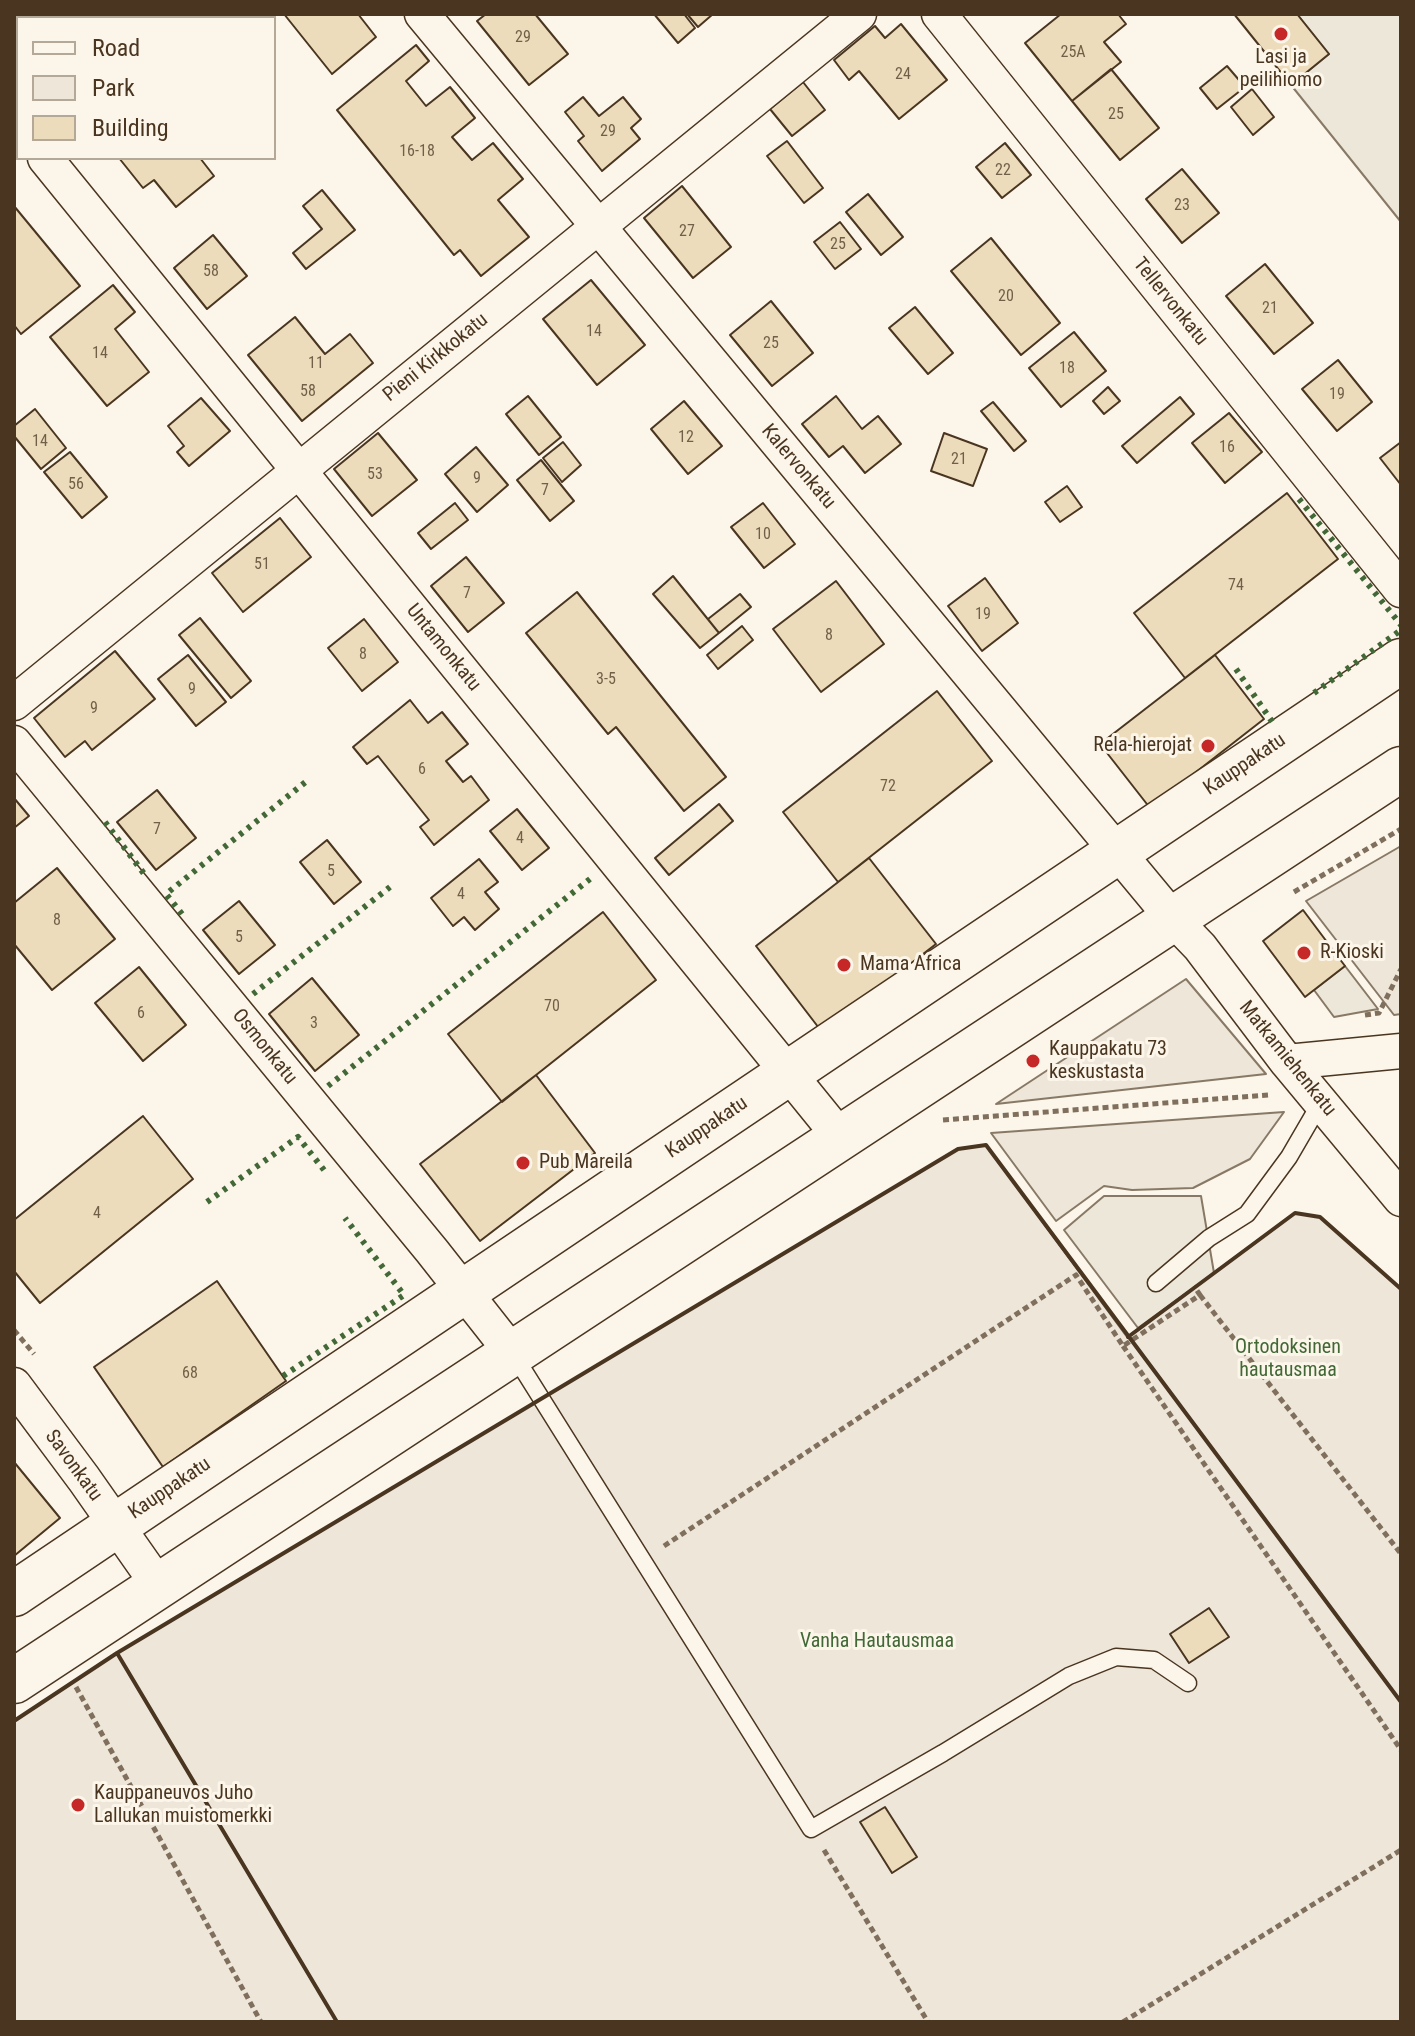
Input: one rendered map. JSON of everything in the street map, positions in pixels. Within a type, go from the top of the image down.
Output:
[{"type":"main road","name":"Kauppakatu","points":[[14,1594],[1401,661]]},
{"type":"main road","points":[[14,1681],[1401,769]]},
{"type":"street","name":"Kalervonkatu","points":[[422,14],[1174,920]]},
{"type":"street","name":"Pieni Kirkkokatu","points":[[14,703],[859,14]]},
{"type":"street","name":"Tellervonkatu","points":[[939,14],[1401,590]]},
{"type":"street","name":"Untamonkatu","points":[[47,160],[841,1138]]},
{"type":"street","name":"Osmonkatu","points":[[14,743],[465,1291],[513,1354]]},
{"type":"street","name":"Matkamiehenkatu","points":[[1174,920],[1200,947],[1287,1062],[1401,1199]]},
{"type":"street","points":[[1287,1062],[1401,1051]]},
{"type":"street","name":"Savonkatu","points":[[14,1385],[159,1586]]},
{"type":"lane","points":[[1156,1283],[1209,1238],[1247,1214],[1289,1157],[1317,1097]]},
{"type":"lane","points":[[513,1354],[811,1829],[1069,1676],[1116,1657],[1154,1660],[1188,1683]]},
{"type":"path","points":[[1379,1013],[1401,969]]},
{"type":"path","points":[[942,1120],[1317,1097]]},
{"type":"path","points":[[1180,1265],[1401,1554]]},
{"type":"path","points":[[642,1561],[1076,1275],[1401,1750]]},
{"type":"path","points":[[1123,1346],[1200,1295]]},
{"type":"path","points":[[85,1702],[261,2022]]},
{"type":"path","points":[[811,1829],[928,2022]]},
{"type":"path","points":[[1123,2022],[1401,1850]]},
{"type":"green space","points":[[1401,846],[1401,1014],[1394,1015],[1306,901]]},
{"type":"green space","points":[[1186,979],[1266,1074],[996,1104]]},
{"type":"green space","points":[[1284,1112],[1250,1159],[1193,1188],[1132,1190],[1104,1186],[1056,1221],[991,1133]]},
{"type":"green space","name":"Vanha Hautausmaa","points":[[986,1145],[1127,1337],[1295,1213],[1320,1217],[1401,1289],[1401,2022],[14,2022],[14,1721],[117,1653],[958,1149]]},
{"type":"shaded area","points":[[1297,14],[1401,14],[1401,222],[1291,85],[1329,54]]},
{"type":"shaded area","points":[[1345,966],[1378,1009],[1334,1017],[1314,990]]},
{"type":"shaded area","points":[[1104,1196],[1201,1196],[1214,1273],[1138,1328],[1064,1230]]},
{"type":"building","points":[[93,14],[95,16],[32,16]]},
{"type":"building","points":[[284,14],[358,14],[376,37],[332,74]]},
{"type":"building","points":[[486,14],[535,14],[568,54],[529,85],[477,21]]},
{"type":"building","points":[[654,14],[684,14],[695,28],[678,43]]},
{"type":"building","points":[[687,14],[713,14],[698,27]]},
{"type":"building","points":[[1061,14],[1118,14],[1126,24],[1104,42],[1121,62],[1072,101],[1025,43]]},
{"type":"building","name":"Lasi ja peilihiomo","points":[[1234,14],[1297,14],[1329,54],[1291,85]]},
{"type":"building","points":[[901,24],[947,80],[899,119],[859,71],[849,80],[834,60],[875,26],[885,38]]},
{"type":"building","points":[[416,45],[429,61],[406,81],[426,106],[450,87],[475,118],[452,137],[472,160],[493,143],[523,179],[498,200],[529,237],[481,276],[460,250],[454,255],[337,110]]},
{"type":"building","points":[[1227,66],[1245,87],[1217,109],[1200,88]]},
{"type":"building","points":[[1111,69],[1159,128],[1120,160],[1072,101]]},
{"type":"building","points":[[803,82],[825,110],[792,136],[770,109]]},
{"type":"building","points":[[1252,89],[1274,117],[1253,135],[1231,107]]},
{"type":"building","points":[[583,97],[599,116],[623,97],[641,119],[631,128],[640,139],[602,171],[578,141],[584,136],[565,112]]},
{"type":"building","points":[[787,141],[823,188],[804,203],[767,156]]},
{"type":"building","points":[[1005,143],[1031,175],[1002,198],[976,167]]},
{"type":"building","points":[[121,160],[202,160],[214,176],[176,207],[154,180],[143,188]]},
{"type":"building","points":[[1182,169],[1219,213],[1182,243],[1146,199]]},
{"type":"building","points":[[682,186],[731,247],[693,278],[644,218]]},
{"type":"building","points":[[322,190],[355,230],[306,269],[293,253],[322,229],[303,206]]},
{"type":"building","points":[[868,194],[903,237],[881,255],[846,212]]},
{"type":"building","points":[[14,206],[80,286],[21,334],[14,325]]},
{"type":"building","points":[[840,222],[861,249],[835,269],[814,242]]},
{"type":"building","points":[[213,235],[247,276],[207,309],[174,268]]},
{"type":"building","points":[[991,238],[1060,323],[1021,355],[951,271]]},
{"type":"building","points":[[1265,264],[1313,323],[1274,354],[1226,296]]},
{"type":"building","points":[[591,280],[645,345],[597,385],[543,319]]},
{"type":"building","points":[[113,285],[135,312],[115,329],[149,372],[107,406],[50,337]]},
{"type":"building","points":[[771,301],[813,353],[772,386],[730,335]]},
{"type":"building","points":[[915,307],[953,353],[928,374],[889,328]]},
{"type":"building","points":[[295,317],[325,354],[350,334],[373,363],[302,421],[248,355]]},
{"type":"building","points":[[1074,332],[1106,371],[1061,407],[1029,368]]},
{"type":"building","points":[[1338,360],[1372,402],[1337,431],[1302,389]]},
{"type":"building","points":[[1108,387],[1120,401],[1104,414],[1093,401]]},
{"type":"building","points":[[528,396],[561,437],[539,455],[506,414]]},
{"type":"building","points":[[836,396],[862,429],[878,416],[901,444],[865,473],[843,446],[829,457],[802,424]]},
{"type":"building","points":[[1180,397],[1194,414],[1137,463],[1122,446]]},
{"type":"building","points":[[201,398],[230,431],[189,466],[177,452],[184,446],[168,426]]},
{"type":"building","points":[[684,401],[722,446],[688,474],[651,429]]},
{"type":"building","points":[[993,402],[1026,441],[1014,451],[981,411]]},
{"type":"building","points":[[35,409],[66,448],[41,469],[14,436],[14,426]]},
{"type":"building","points":[[1229,413],[1262,452],[1225,483],[1192,443]]},
{"type":"building","points":[[378,433],[417,480],[372,516],[334,469]]},
{"type":"building","points":[[944,433],[987,449],[973,486],[931,471]]},
{"type":"building","points":[[563,442],[581,465],[562,482],[543,458]]},
{"type":"building","points":[[1401,442],[1401,485],[1380,458]]},
{"type":"building","points":[[476,447],[508,485],[477,512],[445,474]]},
{"type":"building","points":[[70,452],[107,497],[82,518],[44,472]]},
{"type":"building","points":[[541,460],[574,501],[550,521],[517,480]]},
{"type":"building","points":[[1067,486],[1082,507],[1060,522],[1045,502]]},
{"type":"building","points":[[1287,493],[1338,559],[1185,678],[1134,613]]},
{"type":"building","points":[[455,503],[468,520],[431,549],[418,533]]},
{"type":"building","points":[[763,503],[795,544],[764,568],[731,527]]},
{"type":"building","points":[[280,518],[311,557],[243,612],[212,573]]},
{"type":"building","points":[[466,557],[504,603],[468,632],[431,586]]},
{"type":"building","points":[[673,576],[719,633],[700,648],[653,594]]},
{"type":"building","points":[[985,578],[1018,623],[982,651],[948,606]]},
{"type":"building","points":[[836,581],[884,644],[821,692],[773,629]]},
{"type":"building","points":[[577,592],[726,777],[684,811],[616,727],[608,734],[526,633]]},
{"type":"building","points":[[740,594],[751,607],[719,633],[708,619]]},
{"type":"building","points":[[200,618],[251,681],[231,698],[179,635]]},
{"type":"building","points":[[364,619],[398,662],[362,691],[328,648]]},
{"type":"building","points":[[742,626],[753,640],[718,669],[707,655]]},
{"type":"building","points":[[115,651],[155,699],[92,750],[85,741],[65,757],[34,718]]},
{"type":"building","points":[[188,655],[226,702],[196,726],[158,679]]},
{"type":"building","points":[[1215,655],[1264,719],[1150,808],[1100,744]]},
{"type":"building","points":[[937,691],[992,761],[838,882],[783,812]]},
{"type":"building","points":[[410,700],[428,723],[442,712],[468,744],[446,761],[463,782],[471,776],[489,800],[434,845],[420,827],[429,820],[378,756],[367,764],[353,747]]},
{"type":"building","points":[[157,790],[196,838],[156,870],[117,822]]},
{"type":"building","points":[[14,798],[29,816],[14,828]]},
{"type":"building","points":[[719,804],[733,821],[669,875],[655,858]]},
{"type":"building","points":[[517,809],[549,848],[522,870],[490,831]]},
{"type":"building","points":[[327,840],[361,882],[334,904],[300,862]]},
{"type":"building","points":[[869,858],[936,944],[822,1032],[756,946]]},
{"type":"building","points":[[479,859],[498,882],[485,892],[499,909],[475,930],[464,917],[453,926],[431,898]]},
{"type":"building","points":[[57,868],[115,939],[52,990],[14,944],[14,903]]},
{"type":"building","points":[[239,901],[275,945],[239,974],[203,930]]},
{"type":"building","name":"R-Kioski","points":[[1303,910],[1345,966],[1305,997],[1263,941]]},
{"type":"building","points":[[603,912],[656,980],[502,1102],[448,1034]]},
{"type":"building","points":[[139,967],[186,1025],[143,1061],[95,1003]]},
{"type":"building","points":[[312,978],[359,1035],[315,1071],[269,1014]]},
{"type":"building","points":[[536,1075],[595,1153],[480,1241],[420,1164]]},
{"type":"building","points":[[143,1116],[193,1179],[40,1303],[14,1271],[14,1220]]},
{"type":"building","points":[[217,1281],[286,1381],[163,1467],[94,1367]]},
{"type":"building","points":[[14,1462],[60,1518],[14,1556]]},
{"type":"building","points":[[1209,1608],[1229,1637],[1189,1663],[1170,1634]]},
{"type":"building","points":[[885,1807],[917,1857],[892,1873],[860,1822]]},
{"type":"hedge","points":[[1299,499],[1401,625]]},
{"type":"hedge","points":[[1314,693],[1401,630]]},
{"type":"hedge","points":[[1236,669],[1273,723],[1276,721]]},
{"type":"hedge","points":[[182,914],[166,894],[308,780]]},
{"type":"hedge","points":[[105,822],[145,875]]},
{"type":"hedge","points":[[328,1086],[590,879]]},
{"type":"hedge","points":[[253,994],[390,887]]},
{"type":"hedge","points":[[207,1202],[298,1137],[324,1170]]},
{"type":"hedge","points":[[283,1376],[404,1295],[345,1218]]},
{"type":"wall","points":[[14,1721],[117,1653],[958,1149],[986,1145],[1401,1702]]},
{"type":"wall","points":[[1128,1337],[1295,1213],[1320,1217],[1401,1289]]},
{"type":"wall","points":[[117,1653],[337,2022]]},
{"type":"place","name":"Lasi ja peilihiomo","points":[[1281,34]]},
{"type":"place","name":"Rela-hierojat","points":[[1208,746]]},
{"type":"place","name":"R-Kioski","points":[[1304,953]]},
{"type":"place","name":"Mama Africa","points":[[844,965]]},
{"type":"place","name":"Kauppakatu 73 keskustasta","points":[[1033,1061]]},
{"type":"place","name":"Pub Mareila","points":[[523,1163]]},
{"type":"place","name":"Kauppaneuvos Juho Lallukan muistomerkki","points":[[78,1805]]},
{"type":"park label","name":"Ortodoksinen hautausmaa","points":[[1288,1360]]}]
